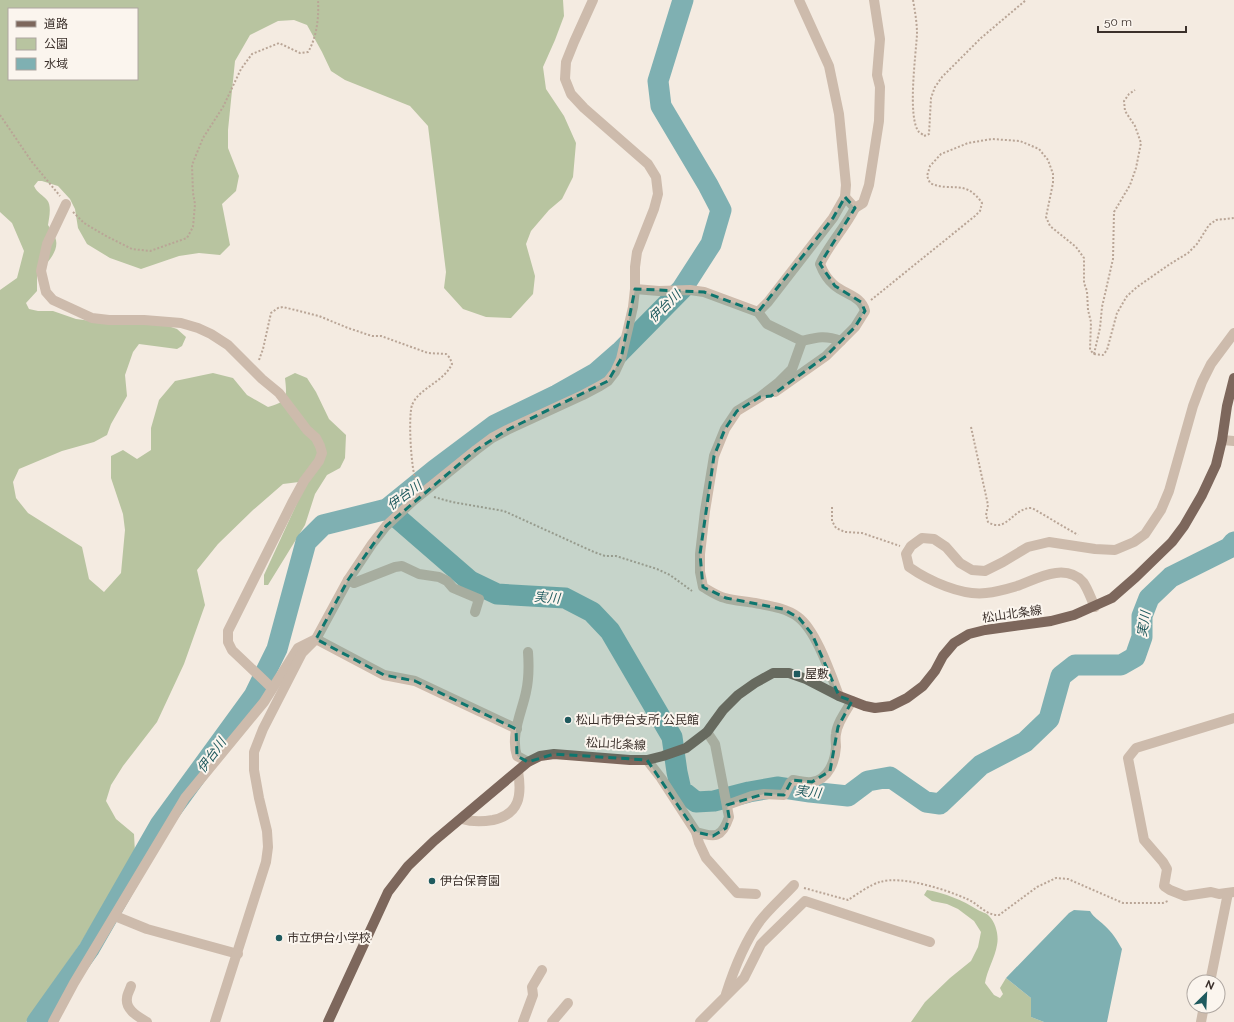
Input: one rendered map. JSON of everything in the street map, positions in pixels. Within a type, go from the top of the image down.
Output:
[{"type":"main road","name":"松山北条線","points":[[328,1022],[388,892],[408,866],[434,841],[528,762],[540,756],[554,754],[624,760],[647,760],[686,748],[707,732],[723,710],[738,695],[773,673],[789,673],[795,675],[839,696],[875,708],[891,706],[908,698],[923,686],[935,671],[943,656],[954,643],[969,634],[985,630],[1051,621],[1074,615],[1095,607],[1112,598],[1124,589],[1172,542],[1184,526],[1202,495],[1216,465],[1234,378]]},
{"type":"street","points":[[215,1022],[238,954],[266,862],[268,847],[267,831],[254,770],[254,752],[263,730],[302,653],[316,639],[348,580],[386,526],[423,492],[492,438],[583,395],[608,380],[615,372],[621,359],[629,329],[635,289],[637,252],[654,209],[658,194],[656,177],[648,164],[584,108],[571,94],[565,79],[566,62],[593,0]]},
{"type":"street","points":[[758,312],[768,302],[833,218],[845,197],[846,185],[840,114],[829,66],[799,0]]},
{"type":"street","points":[[760,397],[771,396],[826,356],[856,327],[865,311],[861,302],[835,286],[824,274],[820,264],[855,208],[863,203],[869,185],[879,121],[880,87],[877,75],[880,39],[874,0]]},
{"type":"street","points":[[845,197],[855,208]]},
{"type":"street","points":[[66,204],[47,244],[41,271],[46,292],[53,300],[92,318],[109,320],[144,320],[182,324],[198,328],[212,334],[228,345],[253,371],[279,393],[307,430],[316,438],[320,446],[322,453],[319,461],[304,481],[292,503],[228,631],[228,642],[232,650],[269,685]]},
{"type":"street","points":[[635,289],[659,291],[690,290],[704,292],[758,312],[767,324],[802,341],[823,336],[841,341]]},
{"type":"street","points":[[1095,607],[1082,581],[1073,575],[1061,572],[1047,574],[1015,587],[986,593],[969,593],[922,576],[909,567],[906,554],[911,546],[922,538],[934,539],[946,547],[960,563],[972,570],[985,571],[1003,562],[1028,546],[1049,542],[1095,549],[1115,550],[1134,542],[1145,534],[1161,510],[1169,491],[1193,406],[1202,382],[1211,364],[1234,333]]},
{"type":"street","points":[[802,341],[792,369],[778,383],[760,397],[737,411],[726,428],[714,456],[705,511],[700,554],[700,572],[703,587],[726,598],[743,600],[783,609],[799,618],[812,634],[828,667],[839,696]]},
{"type":"street","points":[[1222,440],[1234,441]]},
{"type":"street","points":[[348,580],[354,583],[395,567],[402,566],[419,574],[439,577],[447,581],[453,588],[479,599],[475,612]]},
{"type":"street","points":[[53,1022],[184,798],[264,702],[269,685],[298,648],[316,639],[356,662],[384,675],[415,681],[517,729]]},
{"type":"street","points":[[528,652],[530,668],[527,690],[514,747],[517,756],[528,762]]},
{"type":"street","points":[[726,800],[764,794],[784,794],[793,780],[812,782],[824,777],[830,771],[835,753],[838,727],[852,701]]},
{"type":"street","points":[[1212,974],[1231,893],[1219,894],[1211,892],[1186,896],[1164,886],[1167,869],[1163,862],[1144,840],[1128,758],[1136,748],[1234,718]]},
{"type":"street","points":[[696,832],[713,836],[720,834],[726,828],[729,817],[715,744],[707,732]]},
{"type":"street","points":[[647,760],[661,778],[696,832],[706,858],[737,893],[756,894]]},
{"type":"street","points":[[462,819],[473,822],[488,820],[504,817],[512,811],[518,801],[520,788],[518,771]]},
{"type":"street","points":[[725,996],[732,974],[757,927],[794,886]]},
{"type":"street","points":[[700,1022],[744,978],[761,944],[805,901],[930,942]]},
{"type":"street","points":[[114,916],[147,929],[238,954]]},
{"type":"street","points":[[523,1022],[533,995],[532,987],[542,970]]},
{"type":"street","points":[[131,986],[126,999],[127,1006],[147,1022]]},
{"type":"street","points":[[552,1022],[568,1003]]},
{"type":"path","points":[[0,115],[32,162],[66,204],[84,223],[132,249],[150,251],[187,238],[193,227],[194,211],[192,165],[203,138],[223,107],[241,69],[252,54],[278,43],[300,53],[308,52],[312,45],[319,14],[318,0]]},
{"type":"path","points":[[913,0],[917,32],[913,110],[916,127],[924,136],[929,134],[930,129],[929,108],[931,98],[935,87],[942,77],[982,38],[1026,0]]},
{"type":"path","points":[[1094,354],[1100,328],[1102,307],[1113,259],[1114,212],[1130,185],[1136,168],[1141,143],[1135,126],[1125,110],[1124,101],[1128,94],[1135,90]]},
{"type":"path","points":[[864,306],[980,211],[982,203],[977,196],[970,191],[962,187],[936,186],[930,183],[927,176],[930,166],[941,154],[968,143],[980,140],[992,138],[1020,141],[1038,149],[1048,160],[1053,174],[1053,183],[1048,200],[1046,217],[1050,226],[1076,247],[1084,258],[1084,283],[1087,291],[1088,310],[1091,322],[1090,350],[1094,354],[1103,355],[1107,350],[1117,313],[1128,296],[1137,287],[1188,253],[1197,244],[1209,225],[1216,220],[1234,218]]},
{"type":"path","points":[[253,371],[263,349],[271,313],[278,308],[283,307],[319,316],[348,328],[372,336],[381,336],[428,353],[446,354],[450,358],[452,364],[448,371],[417,397],[412,404],[411,454],[415,479]]},
{"type":"path","points":[[971,427],[988,505],[986,515],[988,522],[994,526],[1001,525],[1020,510],[1032,508],[1080,536]]},
{"type":"path","points":[[423,492],[452,502],[504,511],[594,552],[605,556],[616,556],[657,569],[676,578],[697,595]]},
{"type":"path","points":[[832,507],[832,521],[836,528],[845,532],[862,533],[899,545],[908,551]]},
{"type":"path","points":[[794,886],[848,900],[880,882],[906,880],[968,899],[992,915],[999,915],[1037,887],[1056,878],[1068,879],[1123,903],[1162,903],[1186,896]]},
{"type":"highlighted area","points":[[845,197],[855,208],[820,264],[835,286],[861,302],[865,311],[855,327],[826,356],[771,396],[760,397],[737,411],[725,429],[714,456],[700,554],[703,587],[726,598],[783,609],[799,618],[812,634],[839,696],[852,701],[838,727],[830,771],[812,782],[792,780],[784,795],[764,794],[727,805],[729,817],[726,828],[713,836],[696,832],[647,760],[554,754],[528,762],[517,756],[516,729],[415,681],[384,675],[316,639],[348,580],[386,526],[476,450],[507,430],[608,381],[621,359],[635,289],[704,292],[758,312],[833,218]]},
{"type":"green space","points":[[0,0],[563,0],[564,16],[543,67],[546,89],[564,116],[576,143],[573,177],[562,199],[549,210],[531,231],[526,244],[535,276],[533,294],[511,318],[486,317],[463,309],[444,288],[446,272],[428,126],[410,106],[345,80],[331,71],[307,25],[294,20],[278,21],[250,35],[235,61],[228,130],[228,148],[239,176],[236,191],[222,204],[230,245],[220,255],[199,253],[179,256],[141,269],[110,258],[87,244],[78,228],[75,209],[70,199],[58,186],[38,181],[34,186],[49,203],[50,212],[48,225],[54,234],[56,247],[52,257],[37,273],[37,291],[26,303],[29,309],[38,311],[53,311],[76,319],[107,323],[165,325],[177,329],[186,337],[182,346],[177,349],[139,344],[133,352],[125,375],[127,396],[111,424],[107,435],[94,442],[62,451],[19,469],[13,482],[16,498],[28,513],[82,547],[89,579],[104,592],[121,573],[125,530],[123,514],[111,478],[111,456],[123,450],[137,459],[151,450],[151,428],[159,400],[175,381],[213,373],[233,378],[247,395],[268,407],[283,401],[286,394],[285,378],[295,373],[307,378],[316,392],[329,419],[346,435],[345,458],[340,468],[327,475],[315,494],[305,525],[268,585],[264,585],[264,575],[304,488],[299,482],[283,484],[253,510],[218,544],[197,570],[205,605],[184,664],[157,722],[123,766],[111,785],[106,801],[116,819],[134,834],[135,853],[80,944],[26,1022],[0,1022],[0,290],[17,278],[24,251],[12,223],[0,212]]},
{"type":"green space","points":[[927,890],[953,897],[989,916],[995,926],[998,941],[995,955],[987,973],[985,983],[994,995],[1000,998],[1003,994],[1000,988],[1006,978],[1031,998],[1031,1017],[1044,1022],[911,1022],[925,1002],[950,978],[971,961],[978,947],[981,932],[974,921],[958,909],[947,904],[932,901],[924,895]]},
{"type":"water","points":[[1074,910],[1090,911],[1112,933],[1122,949],[1107,1022],[1044,1022],[1031,1017],[1031,998],[1006,978],[1069,913]]},
{"type":"waterway","name":"伊台川","points":[[37,1022],[89,949],[160,825],[254,696],[277,649],[306,542],[323,525],[387,509],[435,470],[495,425],[557,395],[596,373],[620,352],[682,289],[711,244],[721,210],[708,185],[661,106],[658,81],[683,0]]},
{"type":"waterway","name":"実川","points":[[387,509],[470,581],[497,594],[565,598],[592,612],[610,631],[672,737],[681,790],[696,802],[714,801],[777,787],[848,796],[868,781],[890,777],[926,802],[940,804],[981,765],[1025,742],[1049,719],[1061,676],[1075,665],[1121,665],[1135,657],[1142,637],[1142,616],[1149,598],[1171,577],[1229,548],[1234,542]]},
{"type":"place","name":"屋敷","points":[[797,674]]},
{"type":"place","name":"松山市伊台支所 公民館","points":[[568,720]]},
{"type":"place","name":"伊台保育園","points":[[432,881]]},
{"type":"place","name":"市立伊台小学校","points":[[279,938]]}]
